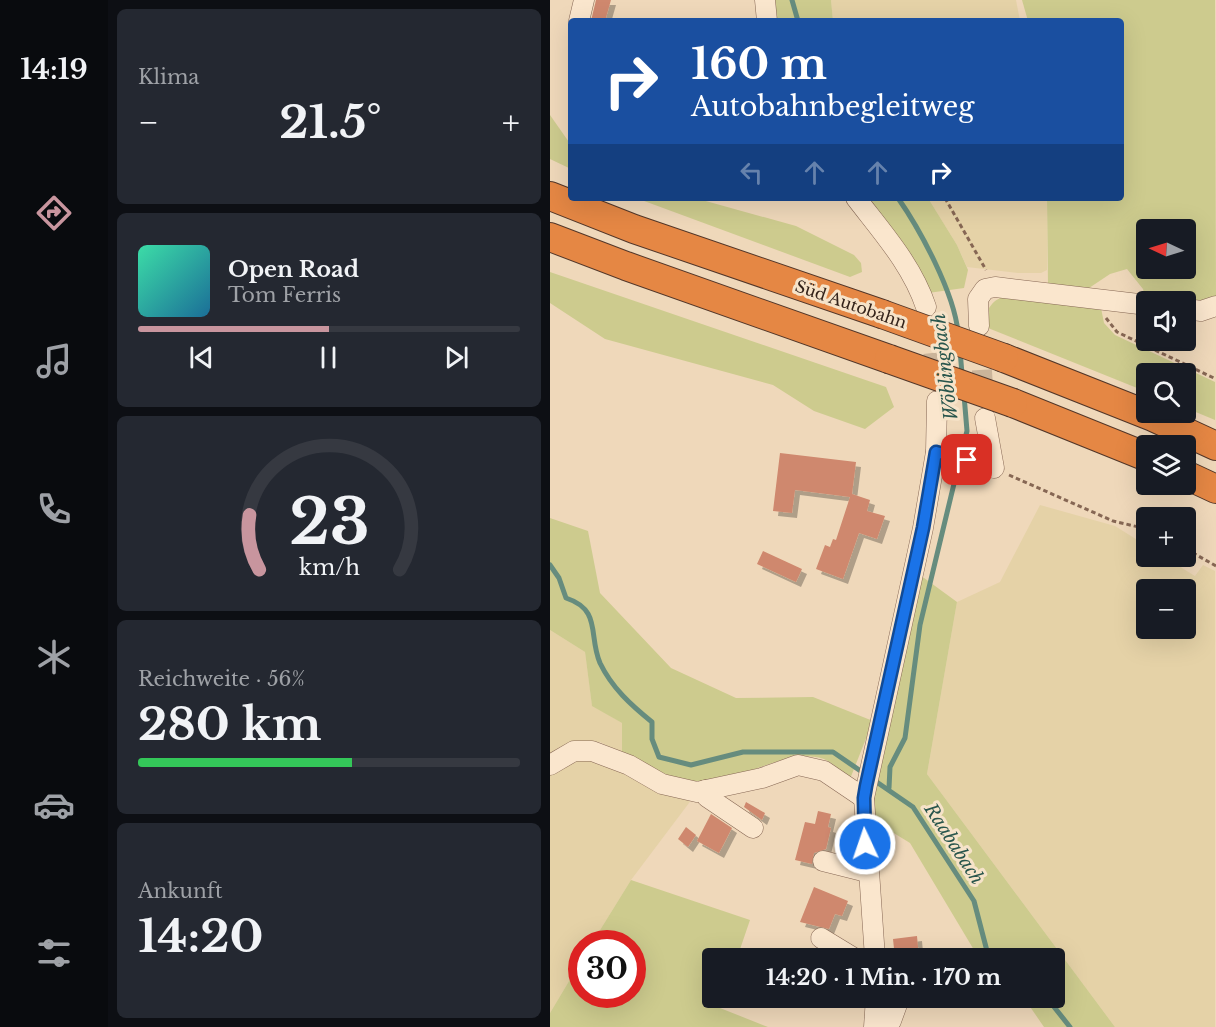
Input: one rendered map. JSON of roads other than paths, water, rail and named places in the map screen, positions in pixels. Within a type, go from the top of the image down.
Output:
[{"type":"highway","name":"Süd Autobahn","points":[[550,196],[634,229],[1004,358],[1153,417],[1216,446]]},
{"type":"highway","points":[[550,237],[1013,403],[1136,453]]},
{"type":"highway","points":[[1196,480],[1216,489]]},
{"type":"street","points":[[580,18],[584,0]]},
{"type":"street","points":[[765,0],[766,18]]},
{"type":"street","points":[[858,201],[895,248],[912,276],[926,307]]},
{"type":"street","points":[[979,326],[978,299],[985,289],[995,287],[1039,290],[1136,304]]},
{"type":"street","points":[[1196,310],[1216,306]]},
{"type":"street","points":[[874,948],[867,872],[865,792],[939,452],[937,401]]},
{"type":"street","points":[[939,452],[994,468],[985,418]]},
{"type":"street","points":[[550,765],[574,751],[592,751],[629,765],[662,784],[697,792],[762,778],[798,765],[824,771],[865,792]]},
{"type":"street","points":[[705,790],[707,797],[753,828]]},
{"type":"street","points":[[823,861],[867,872]]},
{"type":"street","points":[[821,938],[838,948]]},
{"type":"street","points":[[874,1027],[875,1008]]},
{"type":"street","points":[[886,1027],[896,1008]]},
{"type":"waterway","name":"Wöblingbach","points":[[792,0],[797,18]]},
{"type":"waterway","name":"Wöblingbach","points":[[900,201],[917,227],[943,281],[958,332]]},
{"type":"waterway","name":"Wöblingbach","points":[[960,350],[962,374]]},
{"type":"waterway","name":"Wöblingbach","points":[[961,454],[967,431],[964,395]]},
{"type":"waterway","name":"Wöblingbach","points":[[889,788],[890,767],[905,738],[920,625],[959,463]]},
{"type":"waterway","name":"Raababach","points":[[550,565],[559,578],[566,598],[585,609],[589,616],[600,663],[610,680],[629,702],[652,722],[652,739],[659,757],[691,765],[743,752],[833,752],[913,807],[974,901],[986,948]]},
{"type":"waterway","name":"Raababach","points":[[1055,1008],[1070,1027]]},
{"type":"tunnel","points":[[930,323],[937,386]]},
{"type":"tunnel","points":[[980,340],[984,403]]}]
